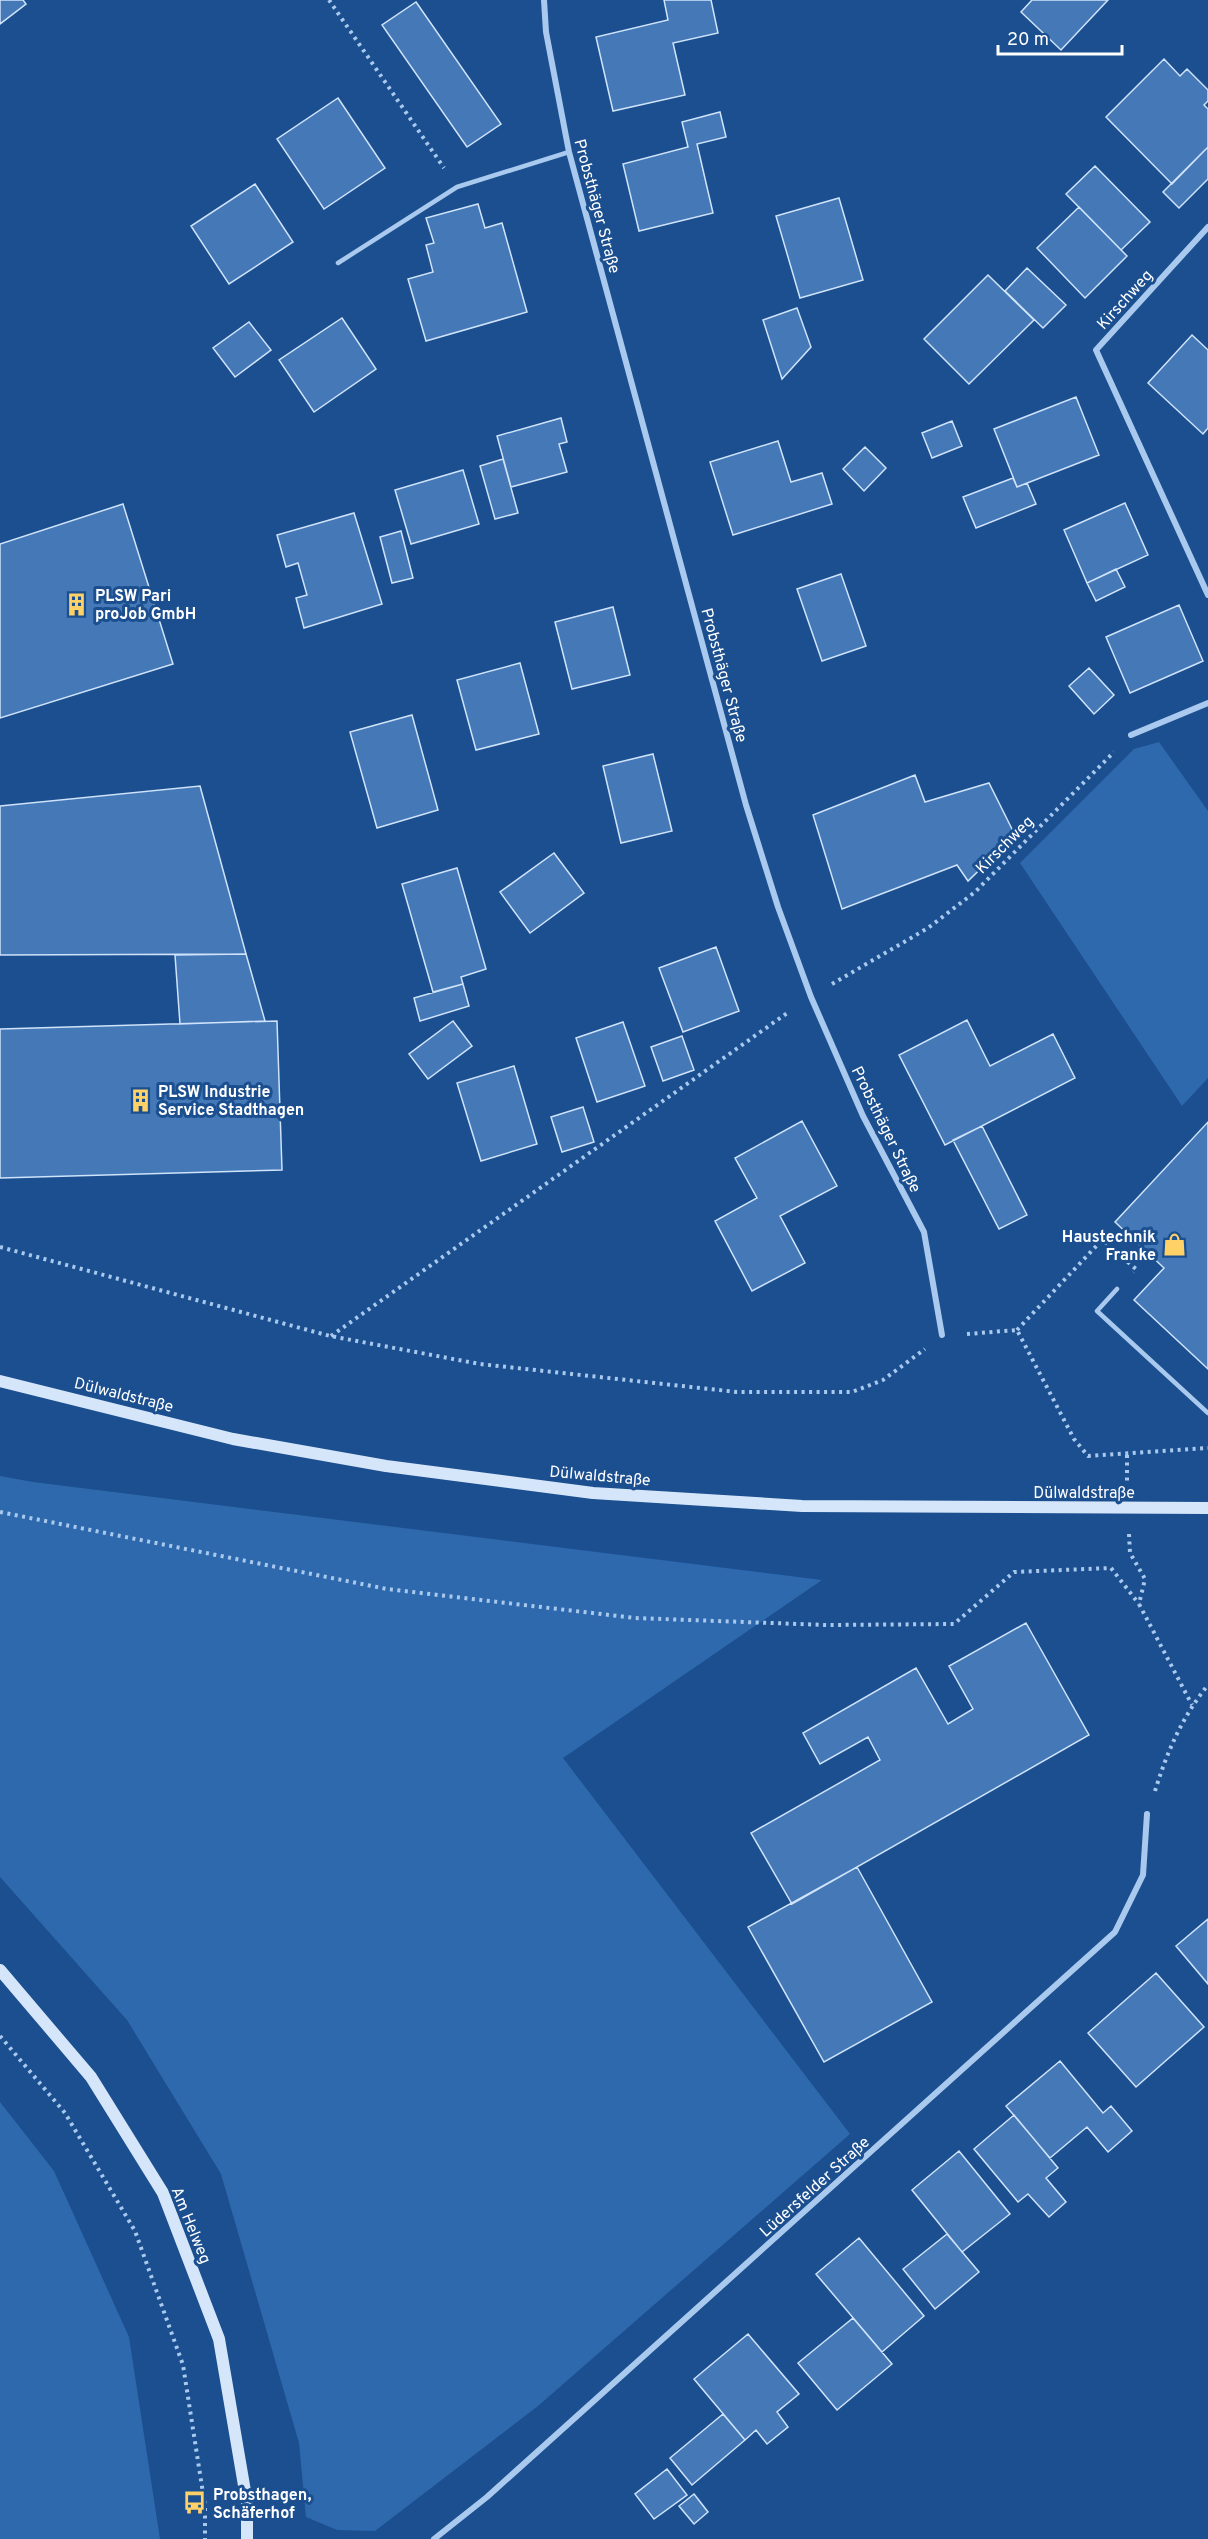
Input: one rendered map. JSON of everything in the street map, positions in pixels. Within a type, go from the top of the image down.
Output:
[{"type":"street","name":"Probsthäger Straße","points":[[544,0],[546,32],[569,152],[746,805],[778,907],[811,997],[863,1116],[924,1232],[942,1335]]},
{"type":"street","name":"Kirschweg","points":[[1208,227],[1096,350],[1208,595]]},
{"type":"street","points":[[1131,735],[1208,703]]},
{"type":"street","name":"Dülwaldstraße","points":[[0,1381],[233,1439],[386,1466],[592,1493],[802,1506],[1208,1508]]},
{"type":"street","name":"Lüdersfelder Straße","points":[[434,2539],[486,2497],[1046,1997],[1115,1932],[1143,1875],[1147,1814]]},
{"type":"street","name":"Am Helweg","points":[[0,1970],[91,2077],[163,2193],[219,2339],[247,2503],[246,2539]]},
{"type":"lane","points":[[338,263],[457,187],[569,152]]},
{"type":"lane","points":[[1117,1289],[1097,1311],[1208,1413]]},
{"type":"path","points":[[329,0],[457,187]]},
{"type":"path","name":"Kirschweg","points":[[330,1336],[811,997],[928,928],[975,892],[1131,735]]},
{"type":"path","points":[[0,1247],[330,1336],[480,1364],[737,1392],[852,1392],[883,1380],[942,1335],[1017,1330],[1102,1240],[1136,1269],[1117,1289]]},
{"type":"path","points":[[1017,1330],[1074,1439],[1088,1456],[1208,1448]]},
{"type":"path","points":[[0,1512],[387,1589],[636,1618],[826,1625],[954,1624],[1014,1572],[1111,1568],[1139,1604],[1192,1706]]},
{"type":"path","points":[[1130,1553],[1145,1579],[1139,1604]]},
{"type":"path","points":[[1147,1814],[1166,1755],[1192,1706],[1208,1685]]},
{"type":"path","points":[[0,2036],[65,2113],[135,2231],[183,2365],[205,2506],[205,2539]]},
{"type":"shaded area","points":[[1159,742],[1208,811],[1208,1078],[1182,1106],[1020,863],[1134,749]]},
{"type":"shaded area","points":[[0,1476],[33,1482],[822,1580],[563,1758],[850,2134],[538,2406],[375,2531],[337,2530],[306,2517],[299,2443],[221,2174],[127,2020],[0,1877]]},
{"type":"shaded area","points":[[0,2102],[54,2171],[129,2337],[160,2539],[0,2539]]},
{"type":"building","points":[[0,0],[23,0],[26,4],[0,24]]},
{"type":"building","points":[[664,0],[711,0],[718,33],[673,43],[685,95],[613,111],[596,37],[668,20]]},
{"type":"building","points":[[1032,0],[1108,0],[1061,50],[1021,12]]},
{"type":"building","points":[[416,2],[501,124],[467,147],[382,25]]},
{"type":"building","points":[[1164,59],[1180,76],[1187,69],[1208,90],[1208,101],[1204,105],[1208,109],[1208,147],[1172,184],[1106,117]]},
{"type":"building","points":[[338,98],[385,168],[324,209],[277,139]]},
{"type":"building","points":[[720,112],[726,137],[697,144],[713,213],[639,231],[623,164],[688,147],[682,122]]},
{"type":"building","points":[[1208,147],[1208,179],[1179,208],[1163,192]]},
{"type":"building","points":[[1095,166],[1150,222],[1121,250],[1066,194]]},
{"type":"building","points":[[255,184],[293,242],[229,284],[191,226]]},
{"type":"building","points":[[839,198],[863,280],[800,298],[776,216]]},
{"type":"building","points":[[478,204],[485,228],[502,223],[527,312],[426,341],[408,279],[433,272],[426,245],[434,243],[426,218]]},
{"type":"building","points":[[1079,207],[1127,256],[1085,298],[1037,248]]},
{"type":"building","points":[[1027,268],[1066,305],[1043,328],[1005,291]]},
{"type":"building","points":[[988,275],[1034,320],[969,384],[924,339]]},
{"type":"building","points":[[797,308],[811,347],[782,379],[763,320]]},
{"type":"building","points":[[342,318],[376,369],[314,412],[279,360]]},
{"type":"building","points":[[249,322],[271,350],[235,377],[213,348]]},
{"type":"building","points":[[1192,335],[1208,350],[1208,428],[1203,434],[1148,383]]},
{"type":"building","points":[[1076,397],[1099,455],[1017,487],[994,429]]},
{"type":"building","points":[[561,418],[567,442],[559,444],[567,472],[511,487],[497,436]]},
{"type":"building","points":[[952,421],[962,446],[932,458],[922,433]]},
{"type":"building","points":[[778,441],[791,482],[822,473],[832,504],[733,535],[710,462]]},
{"type":"building","points":[[865,447],[886,468],[864,491],[843,469]]},
{"type":"building","points":[[503,459],[518,513],[495,519],[480,466]]},
{"type":"building","points":[[463,470],[479,524],[411,544],[395,490]]},
{"type":"building","points":[[1013,478],[1017,487],[1027,483],[1036,504],[976,528],[963,497]]},
{"type":"building","points":[[1125,503],[1148,555],[1087,583],[1064,530]]},
{"type":"building","name":"PLSW Pari proJob GmbH","points":[[123,504],[173,664],[0,718],[0,544]]},
{"type":"building","points":[[354,513],[382,604],[304,628],[296,598],[307,595],[298,563],[286,567],[277,535]]},
{"type":"building","points":[[401,531],[413,578],[392,583],[380,537]]},
{"type":"building","points":[[1116,569],[1125,587],[1096,601],[1087,583]]},
{"type":"building","points":[[841,574],[866,646],[822,661],[797,589]]},
{"type":"building","points":[[1179,605],[1203,661],[1130,693],[1106,637]]},
{"type":"building","points":[[613,607],[630,675],[572,689],[555,622]]},
{"type":"building","points":[[520,663],[539,734],[476,750],[457,680]]},
{"type":"building","points":[[1089,668],[1114,695],[1094,714],[1069,686]]},
{"type":"building","points":[[412,715],[438,810],[377,828],[350,732]]},
{"type":"building","points":[[653,754],[672,831],[621,843],[603,766]]},
{"type":"building","points":[[915,775],[925,802],[989,783],[1015,835],[968,881],[957,865],[842,909],[813,815]]},
{"type":"building","points":[[200,786],[246,954],[0,955],[0,806]]},
{"type":"building","points":[[554,853],[584,893],[530,933],[500,892]]},
{"type":"building","points":[[457,868],[486,969],[461,977],[463,984],[433,992],[402,884]]},
{"type":"building","points":[[716,947],[739,1011],[683,1032],[659,968]]},
{"type":"building","points":[[246,954],[265,1021],[180,1024],[175,955]]},
{"type":"building","points":[[463,984],[469,1006],[420,1021],[414,998]]},
{"type":"building","points":[[967,1020],[990,1066],[1053,1034],[1075,1078],[945,1145],[899,1055]]},
{"type":"building","name":"PLSW Industrie Service Stadthagen","points":[[277,1021],[282,1170],[0,1178],[0,1029]]},
{"type":"building","points":[[453,1021],[472,1046],[428,1079],[409,1054]]},
{"type":"building","points":[[623,1022],[645,1086],[597,1102],[576,1038]]},
{"type":"building","points":[[682,1036],[694,1070],[663,1081],[651,1047]]},
{"type":"building","points":[[514,1066],[537,1144],[481,1161],[457,1083]]},
{"type":"building","points":[[583,1107],[594,1142],[562,1152],[551,1117]]},
{"type":"building","points":[[802,1121],[837,1186],[780,1216],[805,1263],[752,1291],[715,1221],[757,1198],[735,1158]]},
{"type":"building","name":"Haustechnik Franke","points":[[1208,1122],[1208,1369],[1134,1300],[1164,1268],[1115,1222]]},
{"type":"building","points":[[982,1126],[1027,1215],[999,1229],[953,1140]]},
{"type":"building","points":[[1026,1623],[1089,1735],[792,1904],[751,1833],[880,1760],[868,1737],[820,1764],[803,1733],[916,1668],[948,1724],[973,1709],[949,1666]]},
{"type":"building","points":[[857,1867],[932,2002],[824,2062],[748,1927]]},
{"type":"building","points":[[1208,1919],[1208,1984],[1176,1946]]},
{"type":"building","points":[[1156,1973],[1204,2027],[1136,2087],[1088,2033]]},
{"type":"building","points":[[1060,2061],[1103,2113],[1111,2106],[1132,2131],[1108,2152],[1087,2127],[1050,2158],[1006,2106]]},
{"type":"building","points":[[1014,2115],[1058,2168],[1046,2178],[1066,2202],[1049,2217],[1028,2194],[1018,2202],[974,2149]]},
{"type":"building","points":[[959,2151],[1010,2214],[962,2252],[912,2190]]},
{"type":"building","points":[[947,2234],[979,2272],[935,2309],[903,2269]]},
{"type":"building","points":[[859,2238],[924,2316],[882,2352],[816,2274]]},
{"type":"building","points":[[853,2318],[892,2364],[837,2410],[798,2363]]},
{"type":"building","points":[[748,2334],[799,2394],[777,2412],[788,2427],[767,2444],[756,2430],[745,2440],[694,2379]]},
{"type":"building","points":[[723,2414],[745,2440],[692,2485],[670,2458]]},
{"type":"building","points":[[667,2469],[687,2495],[654,2519],[635,2494]]},
{"type":"building","points":[[694,2494],[708,2512],[694,2524],[679,2506]]},
{"type":"place","name":"PLSW Pari proJob GmbH","points":[[77,604]]},
{"type":"place","name":"PLSW Industrie Service Stadthagen","points":[[140,1100]]},
{"type":"place","name":"Haustechnik Franke","points":[[1174,1245]]},
{"type":"place","name":"Probsthagen, Schäferhof","points":[[195,2503]]}]
